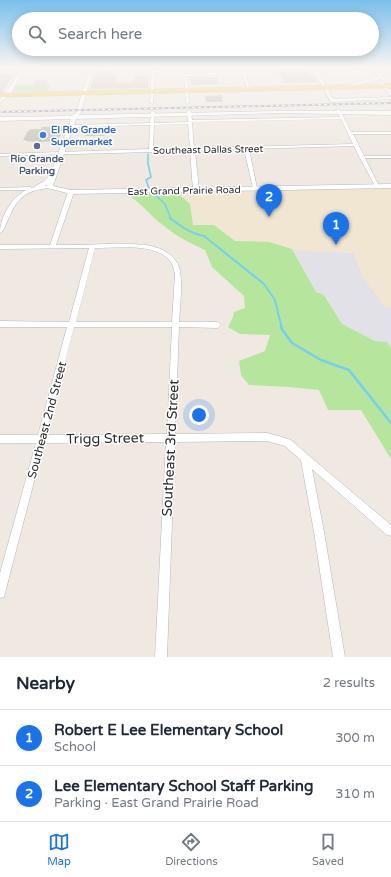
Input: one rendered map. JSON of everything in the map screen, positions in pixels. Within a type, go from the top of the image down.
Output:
[{"type":"street","points":[[74,104],[78,98]]},
{"type":"street","points":[[0,189],[49,187],[79,98]]},
{"type":"street","points":[[152,98],[152,103]]},
{"type":"street","points":[[187,98],[187,103]]},
{"type":"street","points":[[331,98],[332,100],[391,98]]},
{"type":"street","points":[[71,126],[153,124],[391,110]]},
{"type":"street","points":[[0,115],[241,111],[339,114],[391,113]]},
{"type":"street","points":[[189,112],[196,190]]},
{"type":"street","points":[[151,150],[153,113]]},
{"type":"street","points":[[0,119],[74,114]]},
{"type":"street","points":[[339,114],[377,186]]},
{"type":"street","points":[[349,133],[391,133]]},
{"type":"street","name":"Southeast Dallas Street","points":[[0,155],[355,145]]},
{"type":"street","points":[[246,148],[255,188]]},
{"type":"street","points":[[361,157],[391,157]]},
{"type":"street","points":[[0,231],[18,196],[45,183],[54,175]]},
{"type":"street","name":"East Grand Prairie Road","points":[[49,187],[71,192],[391,186]]},
{"type":"street","points":[[52,247],[71,192]]},
{"type":"street","name":"Southeast 3rd Street","points":[[92,247],[142,246],[156,249],[172,258],[177,266],[176,324],[161,657]]},
{"type":"street","points":[[0,247],[92,247]]},
{"type":"street","name":"Southeast 2nd Street","points":[[0,593],[92,247]]},
{"type":"street","points":[[0,324],[218,324]]},
{"type":"street","name":"Trigg Street","points":[[0,439],[267,437],[294,445],[305,458]]},
{"type":"street","points":[[305,458],[391,531]]},
{"type":"street","points":[[305,458],[339,657]]},
{"type":"shaded area","points":[[391,189],[391,307],[385,308],[362,275],[354,253],[300,251],[269,242],[235,241],[214,225],[193,225],[190,204],[176,192]]},
{"type":"shaded area","points":[[292,249],[354,253],[362,275],[385,307],[391,307],[391,348],[387,342],[375,341],[342,324],[325,295],[316,292]]},
{"type":"green space","points":[[176,192],[190,204],[193,225],[214,225],[235,241],[269,242],[292,249],[316,292],[324,295],[342,324],[375,341],[387,342],[391,348],[391,459],[361,410],[328,410],[319,390],[249,385],[241,375],[239,361],[265,351],[270,335],[240,334],[228,327],[234,312],[245,308],[244,296],[212,267],[205,250],[169,230],[136,200],[125,193]]},
{"type":"building","points":[[205,98],[222,98],[223,102],[206,102]]},
{"type":"building","name":"El Rio Grande Supermarket","points":[[64,126],[58,141],[40,142],[23,140],[28,131],[31,129]]},
{"type":"building","points":[[87,128],[106,128],[104,136],[85,136]]},
{"type":"waterway","points":[[148,154],[148,164],[151,177],[146,180],[149,188]]},
{"type":"waterway","points":[[153,193],[165,204],[171,219]]},
{"type":"waterway","points":[[171,219],[190,232],[204,236],[264,284],[275,300],[282,329]]},
{"type":"waterway","points":[[281,328],[292,343],[321,360],[349,370],[391,423]]},
{"type":"railway","points":[[0,112],[391,103]]},
{"type":"place","name":"El Rio Grande Supermarket","points":[[43,135]]},
{"type":"place","name":"Rio Grande Parking","points":[[37,146]]},
{"type":"place","name":"Lee Elementary School Staff Parking","points":[[269,217]]},
{"type":"place","name":"Robert E Lee Elementary School","points":[[336,245]]}]
